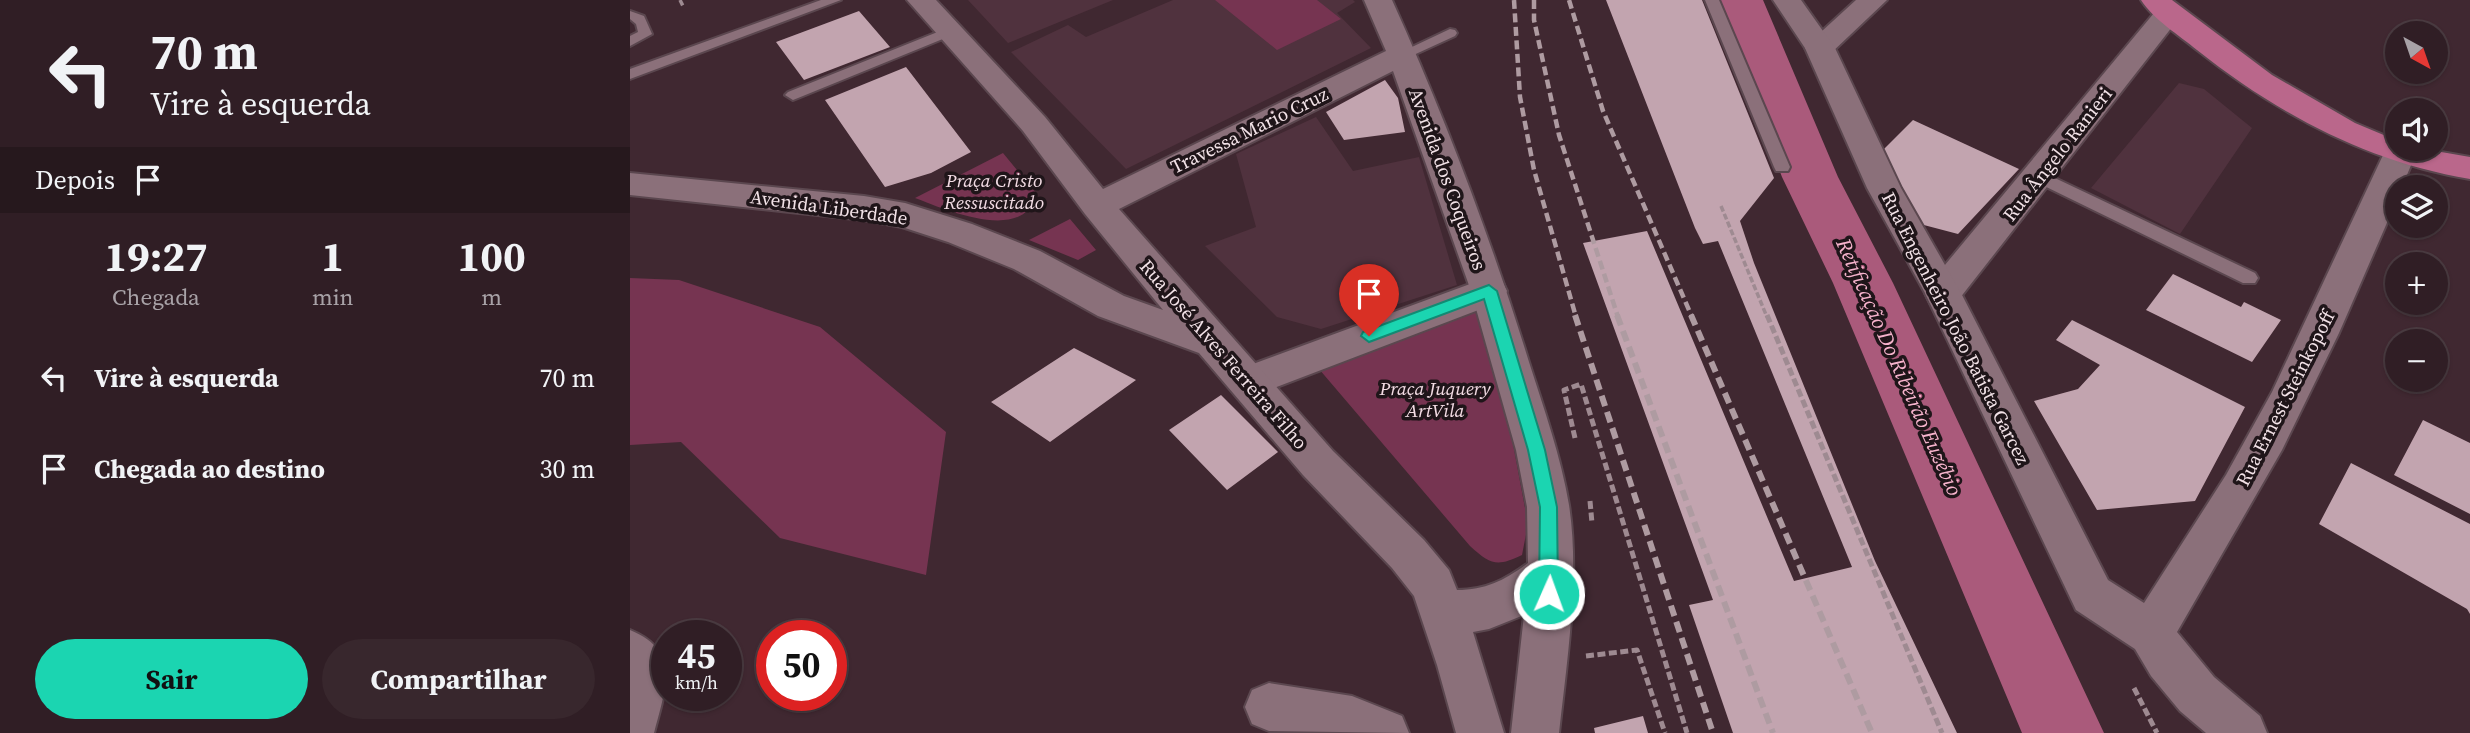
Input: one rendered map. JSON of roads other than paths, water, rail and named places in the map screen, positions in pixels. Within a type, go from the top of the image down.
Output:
[{"type":"main road","points":[[2174,4],[2247,73],[2365,140],[2385,147]]},
{"type":"main road","points":[[2437,161],[2470,168]]},
{"type":"street","name":"Rua José Alves Ferreira Filho","points":[[921,0],[1034,124],[1097,206],[1212,343],[1318,463],[1408,554],[1433,585],[1444,611],[1480,733]]},
{"type":"street","name":"Avenida dos Coqueiros","points":[[1378,0],[1402,55],[1489,291],[1536,450],[1548,507],[1550,572],[1544,661],[1535,733]]},
{"type":"street","name":"Rua Engenheiro João Batista Garcez","points":[[1787,0],[1820,48],[1884,188],[1943,293],[2092,595],[2151,634]]},
{"type":"street","points":[[1820,48],[1873,0]]},
{"type":"street","name":"Rua Ângelo Ranieri","points":[[1943,293],[2174,4]]},
{"type":"street","name":"Travessa Mario Cruz","points":[[1097,206],[1402,55]]},
{"type":"street","name":"Rua Ernest Steinkopoff","points":[[2151,634],[2210,541],[2269,437],[2344,281],[2396,161]]},
{"type":"street","name":"Avenida Liberdade","points":[[630,184],[864,208],[905,215],[960,233],[1027,260],[1111,306],[1212,343]]},
{"type":"street","points":[[1248,382],[1489,291]]},
{"type":"street","points":[[1444,611],[1468,612],[1502,605],[1521,596],[1550,572]]},
{"type":"street","points":[[2151,634],[2168,660],[2197,694],[2243,733]]},
{"type":"street","points":[[630,653],[641,663],[643,682],[631,733]]},
{"type":"street","points":[[1269,707],[1352,720],[1385,733]]},
{"type":"lane","points":[[630,74],[834,0]]},
{"type":"lane","points":[[1712,0],[1782,167]]},
{"type":"lane","points":[[630,15],[637,17],[646,29],[645,34],[630,42]]},
{"type":"lane","points":[[793,95],[950,31]]},
{"type":"lane","points":[[1402,55],[1450,33]]},
{"type":"lane","points":[[2038,176],[2249,278]]},
{"type":"waterway","name":"Retificação Do Ribeirão Euzébio","points":[[1739,0],[1810,177],[1863,283],[2063,733]]},
{"type":"railway","points":[[1514,0],[1520,97],[1534,170],[1576,317]]},
{"type":"railway","points":[[1534,0],[1534,20],[1559,135],[1618,317]]},
{"type":"railway","points":[[1569,0],[1603,111],[1692,317]]},
{"type":"railway","points":[[1575,315],[1713,733]]},
{"type":"railway","points":[[1617,315],[1773,733]]},
{"type":"railway","points":[[1691,315],[1872,733]]},
{"type":"park label","name":"Praça Cristo Ressuscitado","points":[[994,191]]},
{"type":"park label","name":"Praça Juquery ArtVila","points":[[1435,399]]}]
